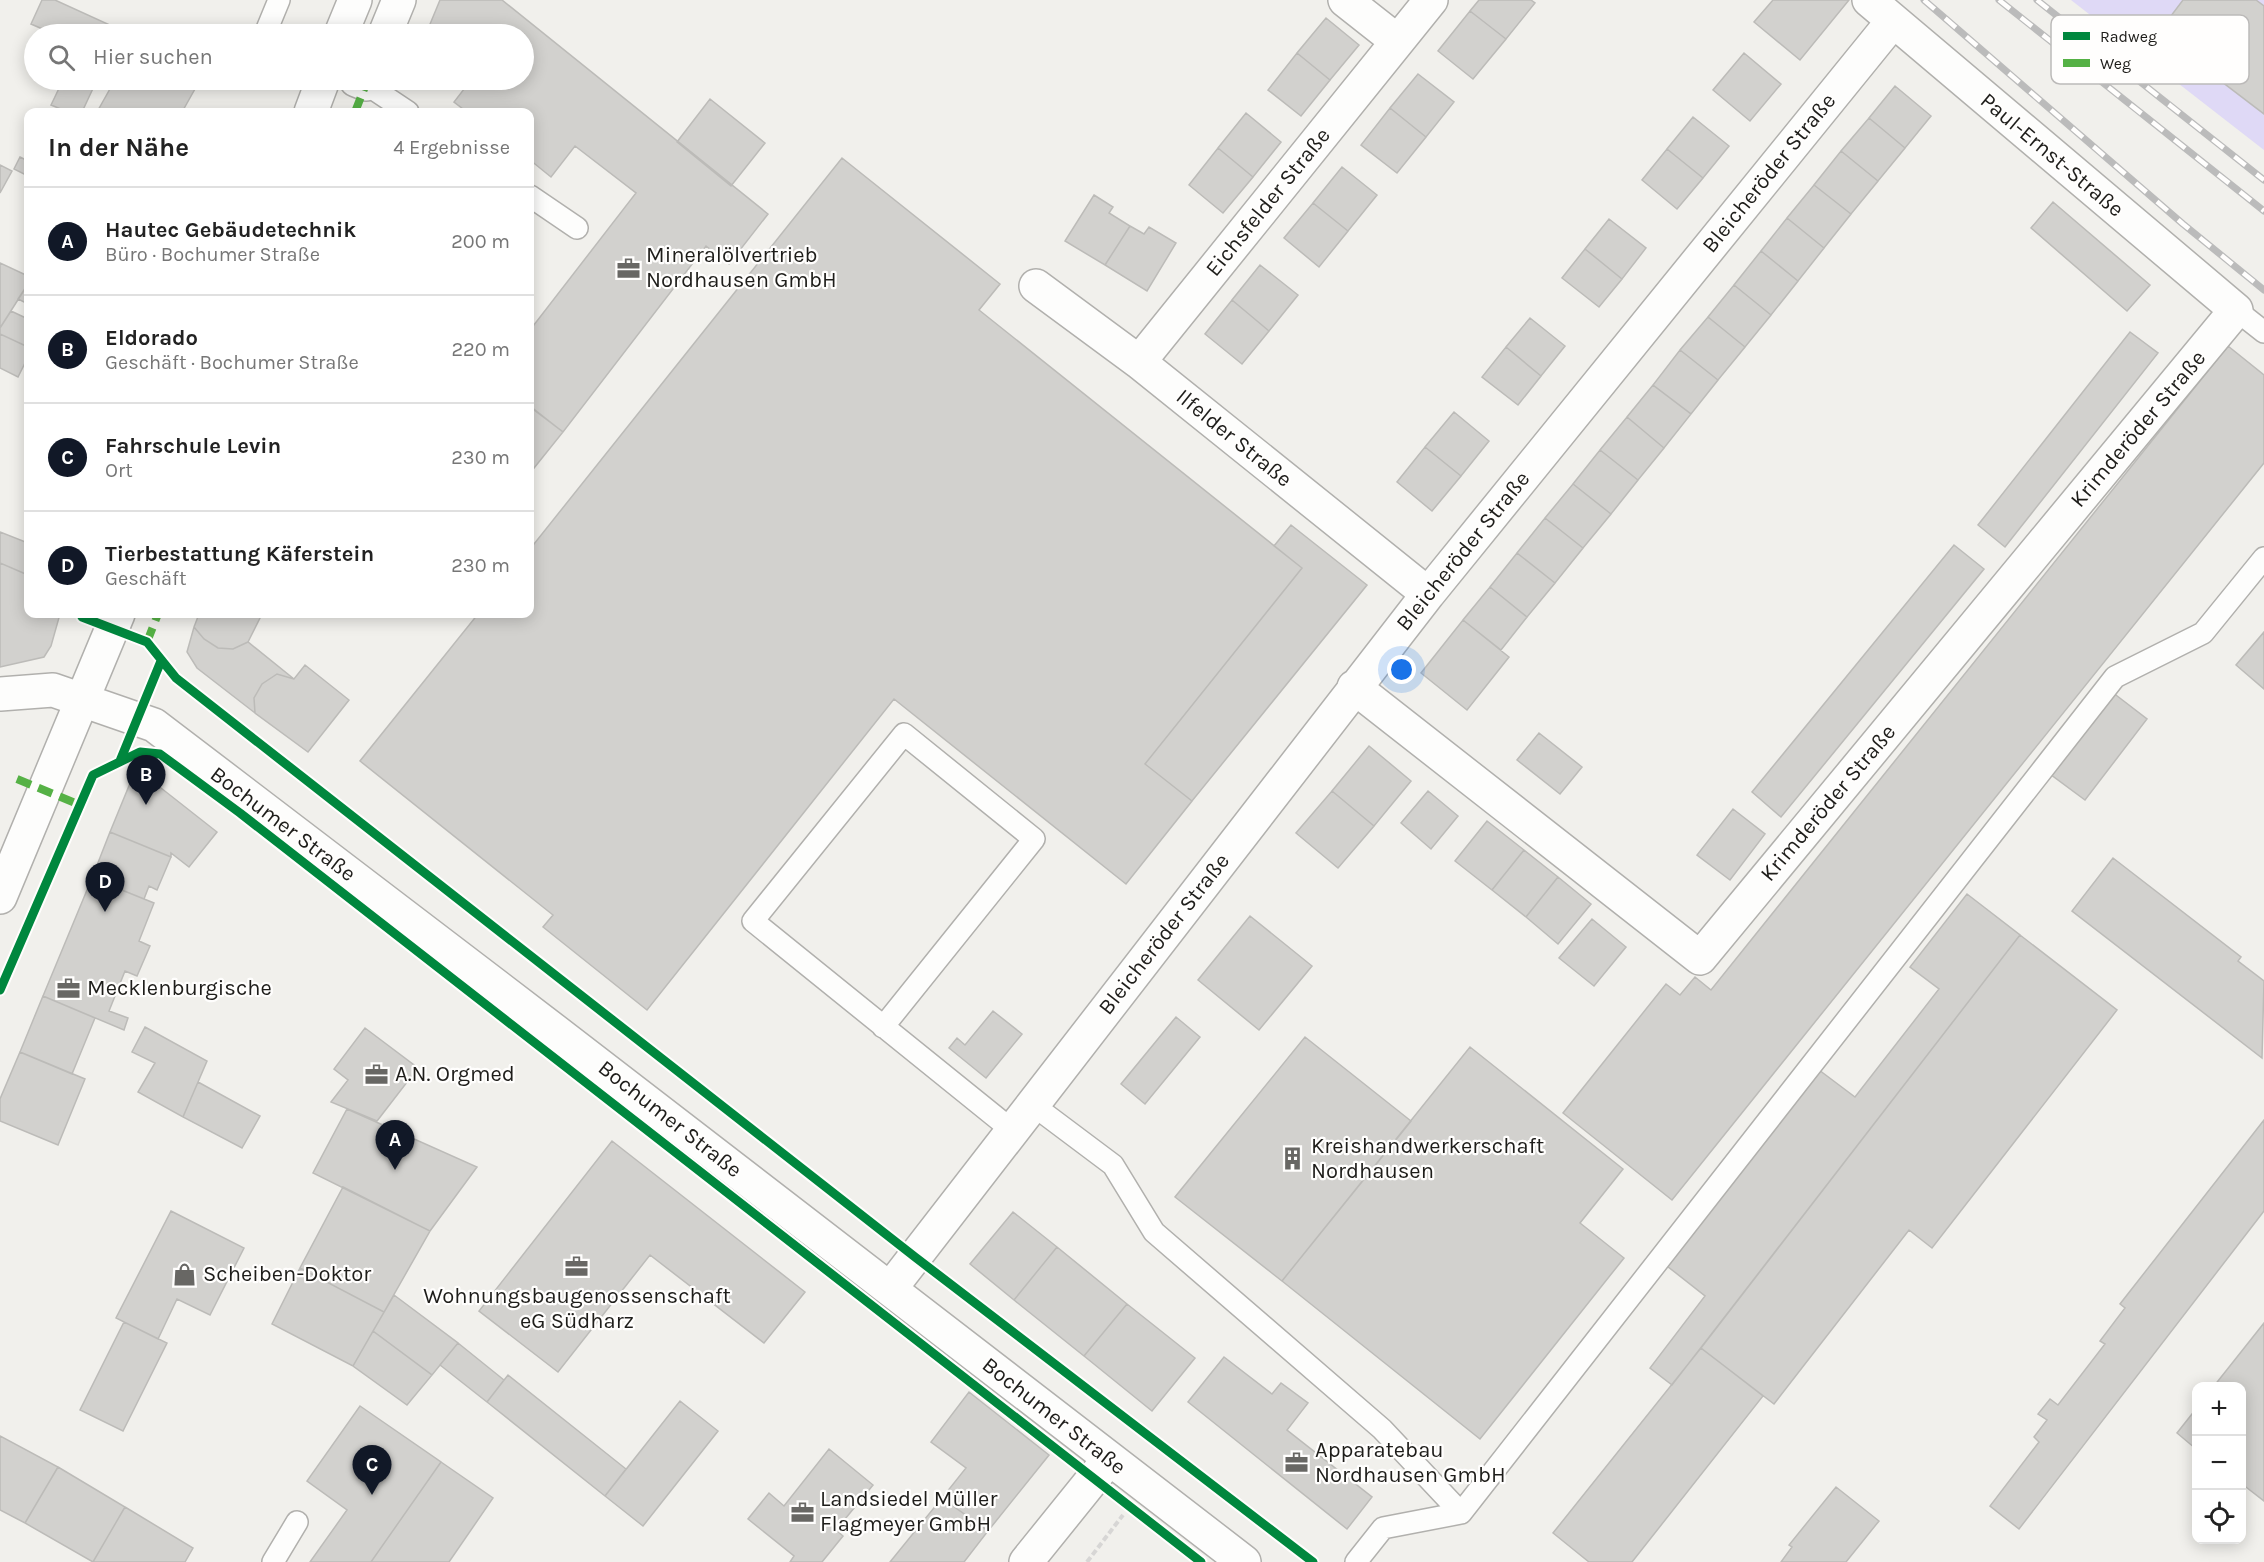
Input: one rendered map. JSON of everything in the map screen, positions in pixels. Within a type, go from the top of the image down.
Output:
[{"type":"street","points":[[345,24],[355,0]]},
{"type":"street","points":[[389,24],[399,0]]},
{"type":"street","points":[[1345,0],[1397,41]]},
{"type":"street","name":"Eichsfelder Straße","points":[[1139,362],[1431,0]]},
{"type":"street","name":"Paul-Ernst-Straße","points":[[1881,10],[2236,310]]},
{"type":"street","name":"Bleicheröder Straße","points":[[890,1289],[1354,687],[1881,10]]},
{"type":"street","points":[[312,108],[319,90]]},
{"type":"street","name":"Ilfelder Straße","points":[[1036,286],[1139,362],[1428,594]]},
{"type":"street","name":"Krimderöder Straße","points":[[1354,687],[1700,958],[2236,310]]},
{"type":"street","points":[[0,897],[116,618]]},
{"type":"street","name":"Bochumer Straße","points":[[0,694],[54,690],[154,725],[1244,1562]]},
{"type":"street","points":[[1026,1562],[1109,1459]]},
{"type":"lane","points":[[269,24],[279,0]]},
{"type":"lane","points":[[377,90],[402,108]]},
{"type":"lane","points":[[534,199],[577,228]]},
{"type":"lane","points":[[2236,310],[2264,332]]},
{"type":"lane","points":[[1356,1562],[1383,1528],[1461,1513],[2115,676],[2203,633],[2264,558]]},
{"type":"lane","points":[[882,1028],[1034,839],[904,734],[753,921],[882,1028],[1013,1131]]},
{"type":"lane","points":[[1033,1104],[1113,1165],[1154,1232],[1382,1429],[1461,1513]]},
{"type":"lane","points":[[273,1562],[297,1522]]},
{"type":"path","points":[[1087,1562],[1130,1508]]},
{"type":"shaded area","points":[[2071,0],[2264,0],[2264,150],[2179,84],[2249,84],[2249,15],[2090,15]]},
{"type":"building","points":[[42,0],[55,0],[108,24],[31,24]]},
{"type":"building","points":[[440,0],[502,0],[532,24],[430,24]]},
{"type":"building","points":[[1479,0],[1531,0],[1535,3],[1506,39],[1470,11]]},
{"type":"building","points":[[1773,0],[1849,0],[1800,60],[1754,22]]},
{"type":"building","points":[[2183,0],[2256,0],[2264,6],[2264,114],[2225,84],[2249,84],[2249,15],[2172,15]]},
{"type":"building","points":[[1470,11],[1506,39],[1473,79],[1438,51]]},
{"type":"building","points":[[1326,18],[1359,45],[1330,80],[1297,53]]},
{"type":"building","points":[[534,26],[768,214],[729,264],[706,246],[563,432],[534,409],[534,325],[636,193],[575,146],[551,177],[534,163],[534,108],[462,108],[454,102],[463,90],[534,90]]},
{"type":"building","points":[[1297,53],[1330,80],[1301,116],[1268,90]]},
{"type":"building","points":[[1744,53],[1781,84],[1750,121],[1713,90]]},
{"type":"building","points":[[1418,74],[1454,102],[1426,137],[1390,108]]},
{"type":"building","points":[[1895,86],[1931,116],[1905,148],[1869,118]]},
{"type":"building","points":[[58,90],[92,90],[84,108],[58,108],[51,105]]},
{"type":"building","points":[[109,90],[194,90],[184,108],[99,108]]},
{"type":"building","points":[[710,99],[765,143],[731,186],[677,142]]},
{"type":"building","points":[[1390,108],[1426,137],[1397,173],[1361,145]]},
{"type":"building","points":[[1246,113],[1281,142],[1253,177],[1218,148]]},
{"type":"building","points":[[1693,117],[1729,146],[1703,178],[1667,149]]},
{"type":"building","points":[[1869,118],[1905,148],[1878,181],[1841,151]]},
{"type":"building","points":[[1218,148],[1253,177],[1223,213],[1189,185]]},
{"type":"building","points":[[1667,149],[1703,178],[1677,209],[1642,180]]},
{"type":"building","points":[[1841,151],[1878,181],[1851,214],[1814,185]]},
{"type":"building","points":[[20,157],[24,159],[24,174],[14,169]]},
{"type":"building","points":[[842,158],[1000,284],[979,310],[1302,568],[1145,764],[1192,801],[1126,884],[894,699],[647,1010],[543,927],[553,915],[360,761],[475,618],[534,618],[534,544]]},
{"type":"building","points":[[0,165],[12,171],[0,193]]},
{"type":"building","points":[[1342,167],[1377,195],[1348,231],[1313,203]]},
{"type":"building","points":[[1814,185],[1851,214],[1824,248],[1787,218]]},
{"type":"building","points":[[1094,195],[1113,207],[1109,213],[1130,226],[1105,265],[1065,241]]},
{"type":"building","points":[[2053,202],[2150,285],[2127,311],[2031,228]]},
{"type":"building","points":[[1313,203],[1348,231],[1319,267],[1284,238]]},
{"type":"building","points":[[1787,218],[1824,248],[1798,281],[1761,251]]},
{"type":"building","points":[[1609,219],[1646,248],[1622,279],[1585,249]]},
{"type":"building","points":[[1130,226],[1144,234],[1149,227],[1176,243],[1147,291],[1105,265]]},
{"type":"building","points":[[1585,249],[1622,279],[1599,307],[1562,278]]},
{"type":"building","points":[[1761,251],[1798,281],[1771,315],[1734,285]]},
{"type":"building","points":[[0,263],[24,274],[24,290],[0,328]]},
{"type":"building","points":[[1260,265],[1298,295],[1269,331],[1232,300]]},
{"type":"building","points":[[1734,285],[1771,315],[1745,347],[1708,317]]},
{"type":"building","points":[[24,290],[24,302],[18,299]]},
{"type":"building","points":[[1232,300],[1269,331],[1242,364],[1205,334]]},
{"type":"building","points":[[11,311],[24,317],[24,345],[0,334],[0,328]]},
{"type":"building","points":[[1708,317],[1745,347],[1718,380],[1680,350]]},
{"type":"building","points":[[1530,318],[1565,346],[1541,376],[1506,347]]},
{"type":"building","points":[[2130,332],[2158,353],[2005,547],[1978,525]]},
{"type":"building","points":[[0,334],[24,345],[24,365],[18,377],[0,368]]},
{"type":"building","points":[[2228,346],[2264,375],[2264,463],[1672,1200],[1563,1113],[1666,984],[1680,995],[1695,977],[1711,990]]},
{"type":"building","points":[[1506,347],[1541,376],[1518,405],[1482,377]]},
{"type":"building","points":[[1680,350],[1718,380],[1691,414],[1653,385]]},
{"type":"building","points":[[1653,385],[1691,414],[1664,448],[1627,417]]},
{"type":"building","points":[[534,410],[563,432],[534,468]]},
{"type":"building","points":[[1454,412],[1489,441],[1461,476],[1425,447]]},
{"type":"building","points":[[1627,417],[1664,448],[1638,480],[1600,450]]},
{"type":"building","points":[[1425,447],[1461,476],[1432,511],[1397,482]]},
{"type":"building","points":[[1600,450],[1638,480],[1611,514],[1573,484]]},
{"type":"building","points":[[1573,484],[1611,514],[1583,548],[1545,518]]},
{"type":"building","points":[[1545,518],[1583,548],[1555,583],[1517,553]]},
{"type":"building","points":[[1291,525],[1367,585],[1192,801],[1145,764],[1302,568],[1274,546]]},
{"type":"building","points":[[0,532],[24,541],[24,573],[0,563]]},
{"type":"building","points":[[1954,545],[1984,569],[1781,817],[1752,792]]},
{"type":"building","points":[[1517,553],[1555,583],[1527,617],[1490,587]]},
{"type":"building","points":[[0,563],[24,573],[24,618],[59,618],[51,646],[44,657],[0,667]]},
{"type":"building","points":[[1490,587],[1527,617],[1501,650],[1463,620]]},
{"type":"building","points":[[197,618],[260,618],[248,642],[233,649],[218,648],[204,639],[194,627]]},
{"type":"building","points":[[1463,620],[1509,657],[1467,710],[1421,673]]},
{"type":"building","points":[[194,627],[204,639],[218,648],[233,649],[248,642],[294,679],[277,674],[262,684],[254,698],[255,713],[197,668],[187,652]]},
{"type":"building","points":[[2264,632],[2264,689],[2236,665]]},
{"type":"building","points":[[305,665],[349,700],[308,752],[255,713],[254,698],[262,684],[277,674],[294,679]]},
{"type":"building","points":[[2112,692],[2147,719],[2085,800],[2050,774]]},
{"type":"building","points":[[1539,733],[1582,767],[1560,794],[1517,760]]},
{"type":"building","points":[[1369,746],[1411,781],[1374,826],[1332,791]]},
{"type":"building","points":[[147,777],[217,832],[189,867],[171,853],[171,857],[110,832],[131,781]]},
{"type":"building","points":[[1332,791],[1374,826],[1338,868],[1296,833]]},
{"type":"building","points":[[1428,791],[1458,816],[1431,849],[1401,823]]},
{"type":"building","points":[[1733,809],[1765,834],[1730,880],[1697,855]]},
{"type":"building","points":[[1487,821],[1524,850],[1492,890],[1455,861]]},
{"type":"building","points":[[110,832],[171,857],[157,890],[149,886],[144,899],[92,878]]},
{"type":"building","points":[[1524,850],[1558,877],[1526,917],[1492,890]]},
{"type":"building","points":[[2113,858],[2241,957],[2238,961],[2264,981],[2262,1058],[2072,911]]},
{"type":"building","points":[[1558,877],[1591,904],[1558,944],[1526,917]]},
{"type":"building","points":[[92,878],[154,903],[139,941],[150,946],[137,976],[125,971],[109,1011],[128,1018],[124,1030],[43,996]]},
{"type":"building","points":[[1967,894],[2020,935],[1672,1385],[1650,1368],[1705,1296],[1667,1266],[1819,1070],[1855,1097],[1939,989],[1910,967]]},
{"type":"building","points":[[1250,916],[1312,966],[1259,1030],[1198,980]]},
{"type":"building","points":[[1592,919],[1626,947],[1594,986],[1559,958]]},
{"type":"building","points":[[2020,935],[2117,1010],[1932,1248],[1909,1230],[1774,1404],[1701,1348]]},
{"type":"building","points":[[43,996],[95,1018],[72,1074],[20,1052]]},
{"type":"building","points":[[993,1011],[1022,1034],[986,1078],[949,1048],[957,1038],[965,1045]]},
{"type":"building","points":[[1176,1017],[1200,1037],[1145,1104],[1121,1084]]},
{"type":"building","points":[[145,1027],[207,1061],[183,1117],[138,1092],[155,1063],[132,1052]]},
{"type":"building","name":"A.N. Orgmed","points":[[365,1028],[418,1068],[377,1121],[331,1102],[348,1080],[334,1069]]},
{"type":"building","name":"Kreishandwerkerschaft Nordhausen","points":[[1305,1037],[1411,1121],[1282,1281],[1175,1197]]},
{"type":"building","points":[[1470,1047],[1623,1169],[1580,1223],[1624,1258],[1480,1439],[1282,1281]]},
{"type":"building","points":[[20,1052],[85,1079],[58,1145],[0,1121],[0,1099]]},
{"type":"building","points":[[198,1082],[260,1116],[242,1148],[183,1117]]},
{"type":"building","points":[[347,1109],[477,1167],[430,1231],[313,1173]]},
{"type":"building","points":[[2264,1120],[2264,1211],[2019,1529],[1990,1506],[2039,1442],[2034,1437],[2047,1420],[2038,1414],[2050,1399],[2058,1405],[2105,1344],[2100,1341],[2125,1308],[2120,1304]]},
{"type":"building","name":"Wohnungsbaugenossenschaft eG Südharz","points":[[612,1141],[805,1292],[764,1343],[650,1255],[558,1372],[479,1311]]},
{"type":"building","points":[[343,1187],[430,1231],[384,1312],[300,1268]]},
{"type":"building","name":"Scheiben-Doktor","points":[[171,1211],[244,1248],[210,1315],[177,1299],[158,1339],[116,1318]]},
{"type":"building","points":[[1013,1212],[1057,1247],[1014,1300],[970,1264]]},
{"type":"building","points":[[1057,1247],[1127,1304],[1084,1356],[1014,1300]]},
{"type":"building","points":[[300,1268],[384,1312],[353,1366],[272,1324]]},
{"type":"building","points":[[394,1295],[458,1343],[432,1375],[373,1331]]},
{"type":"building","points":[[1127,1304],[1195,1358],[1152,1411],[1084,1356]]},
{"type":"building","points":[[124,1322],[167,1343],[123,1431],[80,1410]]},
{"type":"building","points":[[2264,1323],[2264,1501],[2246,1487],[2246,1382],[2217,1382]]},
{"type":"building","points":[[373,1331],[432,1375],[407,1405],[353,1366]]},
{"type":"building","points":[[458,1343],[504,1380],[487,1402],[440,1365]]},
{"type":"building","points":[[1701,1348],[1763,1396],[1632,1562],[1589,1562],[1553,1533]]},
{"type":"building","name":"Apparatebau Nordhausen GmbH","points":[[1224,1357],[1272,1394],[1281,1383],[1308,1403],[1287,1430],[1372,1497],[1347,1529],[1188,1402]]},
{"type":"building","points":[[508,1375],[626,1469],[605,1496],[487,1402]]},
{"type":"building","points":[[969,1392],[1049,1455],[988,1531],[942,1498],[966,1468],[931,1442]]},
{"type":"building","points":[[680,1401],[718,1431],[643,1526],[605,1496]]},
{"type":"building","points":[[360,1406],[441,1462],[371,1562],[310,1562],[347,1510],[307,1481]]},
{"type":"building","points":[[2192,1414],[2192,1446],[2177,1433]]},
{"type":"building","points":[[0,1436],[58,1467],[25,1523],[0,1510]]},
{"type":"building","name":"Landsiedel Müller Flagmeyer GmbH","points":[[829,1449],[873,1485],[836,1530],[843,1536],[822,1562],[790,1562],[794,1556],[748,1519],[769,1493],[784,1506]]},
{"type":"building","points":[[441,1462],[493,1498],[449,1562],[371,1562]]},
{"type":"building","points":[[58,1467],[125,1507],[93,1562],[25,1523]]},
{"type":"building","points":[[1836,1487],[1879,1521],[1846,1562],[1781,1562],[1792,1547],[1789,1545]]},
{"type":"building","points":[[942,1498],[988,1531],[964,1562],[890,1562]]},
{"type":"building","points":[[125,1507],[193,1548],[185,1562],[93,1562]]},
{"type":"railway","points":[[1924,0],[2183,224],[2264,290]]},
{"type":"railway","points":[[1999,0],[2051,41]]},
{"type":"railway","points":[[2037,0],[2056,15]]},
{"type":"railway","points":[[2104,84],[2264,211]]},
{"type":"railway","points":[[2143,84],[2264,180]]},
{"type":"marked path","points":[[357,108],[364,90]]},
{"type":"marked path","points":[[147,642],[156,618]]},
{"type":"marked path","points":[[17,779],[80,805]]},
{"type":"cycle path","points":[[85,618],[147,642],[176,678],[915,1257],[1313,1562]]},
{"type":"cycle path","points":[[120,761],[161,661]]},
{"type":"cycle path","points":[[0,990],[93,775],[140,752],[160,754],[240,813],[1201,1562]]},
{"type":"place","name":"Mineralölvertrieb Nordhausen GmbH","points":[[628,268]]},
{"type":"place","name":"Eldorado","points":[[146,805]]},
{"type":"place","name":"Tierbestattung Käferstein","points":[[105,912]]},
{"type":"place","name":"Mecklenburgische","points":[[69,988]]},
{"type":"place","name":"A.N. Orgmed","points":[[377,1074]]},
{"type":"place","name":"Kreishandwerkerschaft Nordhausen","points":[[1293,1159]]},
{"type":"place","name":"Hautec Gebäudetechnik","points":[[395,1170]]},
{"type":"place","name":"Wohnungsbaugenossenschaft eG Südharz","points":[[577,1267]]},
{"type":"place","name":"Scheiben-Doktor","points":[[185,1274]]},
{"type":"place","name":"Apparatebau Nordhausen GmbH","points":[[1297,1463]]},
{"type":"place","name":"Fahrschule Levin","points":[[372,1495]]},
{"type":"place","name":"Landsiedel Müller Flagmeyer GmbH","points":[[802,1512]]}]
